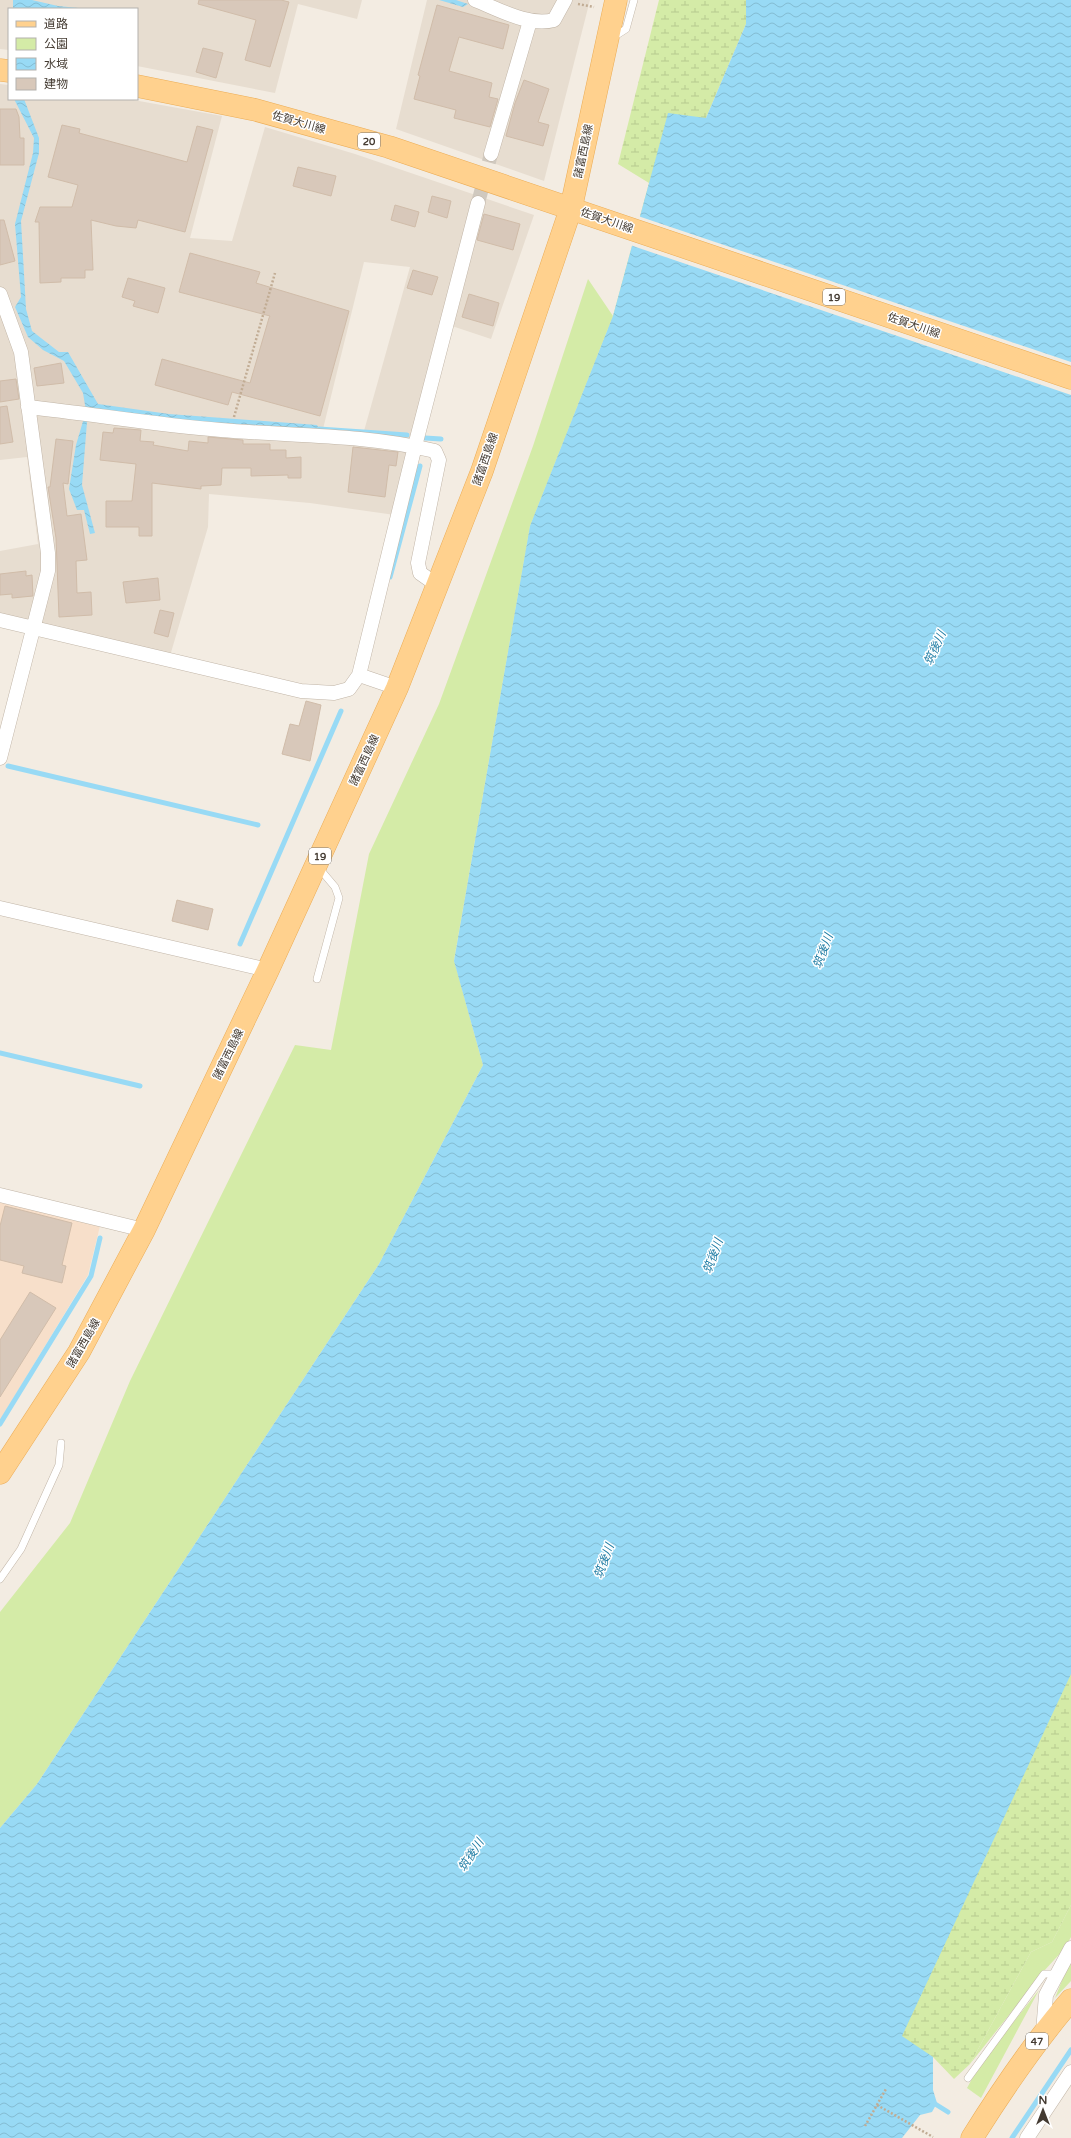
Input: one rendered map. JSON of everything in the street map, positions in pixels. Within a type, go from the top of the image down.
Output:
[{"type":"main road","name":"諸富西島線","points":[[0,1473],[79,1352],[144,1230],[268,970],[397,688],[482,471],[571,208],[616,0]]},
{"type":"main road","name":"佐賀大川線","points":[[138,86],[256,110],[381,145],[597,216],[1071,378]]},
{"type":"main road","name":"47","points":[[972,2138],[1006,2084],[1043,2032],[1071,2000]]},
{"type":"street","points":[[475,0],[530,21],[546,22],[554,20],[565,0]]},
{"type":"street","points":[[491,154],[530,21]]},
{"type":"street","points":[[0,620],[301,691],[334,693],[348,689],[359,675],[415,446],[478,203]]},
{"type":"street","points":[[0,294],[20,352],[48,553],[48,571],[32,627],[0,758]]},
{"type":"street","points":[[28,407],[80,412],[159,425],[325,436],[415,446],[435,451],[439,460],[418,563],[420,573],[437,585]]},
{"type":"street","points":[[359,675],[397,688]]},
{"type":"street","points":[[0,908],[268,970]]},
{"type":"street","points":[[0,1195],[144,1230]]},
{"type":"street","points":[[1043,2032],[1046,1995],[1071,1948]]},
{"type":"street","points":[[1027,2138],[1071,2072]]},
{"type":"lane","points":[[607,41],[626,29],[634,0]]},
{"type":"lane","points":[[316,864],[335,887],[339,898],[317,979]]},
{"type":"lane","points":[[0,1579],[21,1549],[59,1465],[60,1443]]},
{"type":"lane","points":[[968,2078],[1044,1974],[1057,1974]]},
{"type":"path","points":[[235,413],[275,273]]},
{"type":"path","points":[[865,2126],[886,2089]]},
{"type":"path","points":[[877,2105],[933,2137]]},
{"type":"shaded area","points":[[0,0],[362,0],[357,19],[298,4],[275,93],[138,66],[138,8],[8,8],[8,50],[0,49]]},
{"type":"shaded area","points":[[427,0],[590,0],[544,181],[396,129]]},
{"type":"shaded area","points":[[0,84],[8,85],[8,100],[134,100],[222,116],[190,238],[232,241],[265,127],[355,154],[534,215],[491,339],[452,326],[402,516],[310,503],[209,494],[208,527],[167,666],[0,626],[0,551],[38,544],[27,457],[0,460]],"holes":[[[364,262],[410,267],[364,431],[323,429]]]},
{"type":"shaded area","points":[[0,1201],[100,1226],[88,1275],[0,1420]]},
{"type":"green space","points":[[659,0],[746,0],[746,24],[706,118],[454,961],[530,526],[613,316],[649,183],[618,164]]},
{"type":"green space","points":[[588,279],[613,316],[530,526],[454,960],[483,1065],[379,1264],[37,1784],[0,1828],[0,1612],[70,1523],[130,1381],[295,1045],[331,1050],[369,854],[439,704],[533,446]]},
{"type":"green space","points":[[1071,1585],[1071,1905],[1052,1942],[1031,1952],[970,2064],[954,2079],[933,2057],[859,2044]]},
{"type":"green space","points":[[1071,1905],[1071,1937],[1065,1948],[1044,1971],[970,2064],[1031,1952],[1052,1942]]},
{"type":"green space","points":[[1071,1958],[1071,1981],[1055,1998]]},
{"type":"green space","points":[[1039,1990],[981,2098],[967,2088],[980,2064]]},
{"type":"water","points":[[13,0],[32,0],[58,6],[79,8],[13,8]]},
{"type":"water","points":[[439,0],[456,0],[468,4],[463,7]]},
{"type":"water","name":"筑後川","points":[[746,0],[1071,0],[1071,1674],[902,2036],[933,2057],[933,2090],[937,2103],[932,2112],[920,2115],[902,2138],[0,2138],[0,1828],[37,1784],[379,1264],[483,1065],[454,961],[530,526],[613,316],[668,113],[706,118],[746,24]]},
{"type":"water","points":[[15,100],[24,100],[39,138],[39,153],[21,221],[26,309],[32,331],[59,352],[68,352],[98,404],[169,414],[317,425],[319,429],[166,420],[95,408],[87,422],[82,485],[95,533],[90,534],[84,510],[77,510],[69,489],[76,445],[86,411],[83,393],[64,361],[43,350],[28,337],[15,307],[21,297],[15,224],[33,153],[34,138]]},
{"type":"pier","points":[[638,216],[1071,362],[1071,395],[630,245]]},
{"type":"building","points":[[199,0],[281,0],[289,2],[270,67],[245,60],[256,20],[198,4]]},
{"type":"building","points":[[437,5],[509,25],[503,49],[459,37],[449,71],[492,83],[489,97],[498,99],[490,127],[454,118],[456,110],[414,99],[420,76],[418,75]]},
{"type":"building","points":[[203,48],[223,53],[216,78],[196,72]]},
{"type":"building","points":[[524,80],[549,89],[538,122],[549,125],[543,146],[506,136],[515,103]]},
{"type":"building","points":[[0,109],[16,109],[19,117],[20,138],[24,138],[24,165],[0,165]]},
{"type":"building","points":[[62,125],[80,129],[79,133],[187,162],[197,126],[213,130],[185,232],[138,220],[136,228],[116,226],[91,220],[93,270],[85,270],[85,278],[61,278],[61,282],[40,283],[39,222],[35,222],[40,207],[72,207],[78,185],[48,177]]},
{"type":"building","points":[[298,167],[336,176],[331,196],[293,186]]},
{"type":"building","points":[[432,196],[451,201],[447,218],[428,212]]},
{"type":"building","points":[[395,205],[419,212],[415,227],[391,220]]},
{"type":"building","points":[[484,214],[520,224],[513,250],[477,240]]},
{"type":"building","points":[[0,220],[4,220],[15,261],[0,265]]},
{"type":"building","points":[[190,253],[260,272],[256,283],[349,311],[320,416],[232,392],[228,405],[155,385],[162,359],[250,383],[270,316],[179,292]]},
{"type":"building","points":[[413,270],[438,277],[432,295],[407,288]]},
{"type":"building","points":[[128,278],[165,288],[158,313],[133,306],[135,301],[122,297]]},
{"type":"building","points":[[469,294],[499,303],[493,326],[462,317]]},
{"type":"building","points":[[61,363],[64,383],[37,386],[34,368]]},
{"type":"building","points":[[16,379],[19,399],[0,402],[0,381]]},
{"type":"building","points":[[7,406],[13,442],[0,444],[0,407]]},
{"type":"building","points":[[114,428],[141,430],[140,441],[154,442],[153,445],[188,451],[189,441],[208,443],[208,437],[243,440],[243,444],[270,444],[270,450],[286,450],[286,458],[301,457],[301,478],[288,478],[288,475],[251,476],[251,468],[222,468],[221,485],[201,486],[201,489],[152,483],[152,536],[139,536],[139,527],[106,527],[106,501],[132,501],[136,464],[100,460],[103,432],[113,433]]},
{"type":"building","points":[[56,439],[73,441],[68,484],[63,483],[67,516],[81,514],[87,560],[76,561],[77,593],[91,592],[92,615],[59,617],[56,538],[48,487],[50,487]]},
{"type":"building","points":[[353,447],[398,452],[396,466],[389,465],[385,497],[348,492]]},
{"type":"building","points":[[26,571],[26,576],[32,575],[33,596],[12,598],[12,594],[0,595],[0,574]]},
{"type":"building","points":[[158,578],[160,600],[126,603],[123,582]]},
{"type":"building","points":[[160,610],[174,613],[168,637],[154,633]]},
{"type":"building","points":[[306,701],[321,705],[310,761],[282,754],[290,724],[299,726]]},
{"type":"building","points":[[177,900],[213,909],[208,930],[172,921]]},
{"type":"building","points":[[5,1206],[72,1223],[62,1265],[66,1266],[62,1283],[22,1273],[24,1266],[0,1260],[0,1226]]},
{"type":"building","points":[[30,1292],[56,1308],[0,1397],[0,1340]]},
{"type":"waterway","points":[[319,429],[407,435]]},
{"type":"waterway","points":[[425,438],[441,439]]},
{"type":"waterway","points":[[390,577],[420,466]]},
{"type":"waterway","points":[[240,944],[341,711]]},
{"type":"waterway","points":[[8,766],[258,825]]},
{"type":"waterway","points":[[0,1053],[140,1086]]},
{"type":"waterway","points":[[0,1424],[91,1276],[100,1238]]},
{"type":"waterway","points":[[1012,2138],[1071,2050]]},
{"type":"waterway","points":[[932,2102],[948,2112]]},
{"type":"tunnel","points":[[478,203],[491,154]]}]
